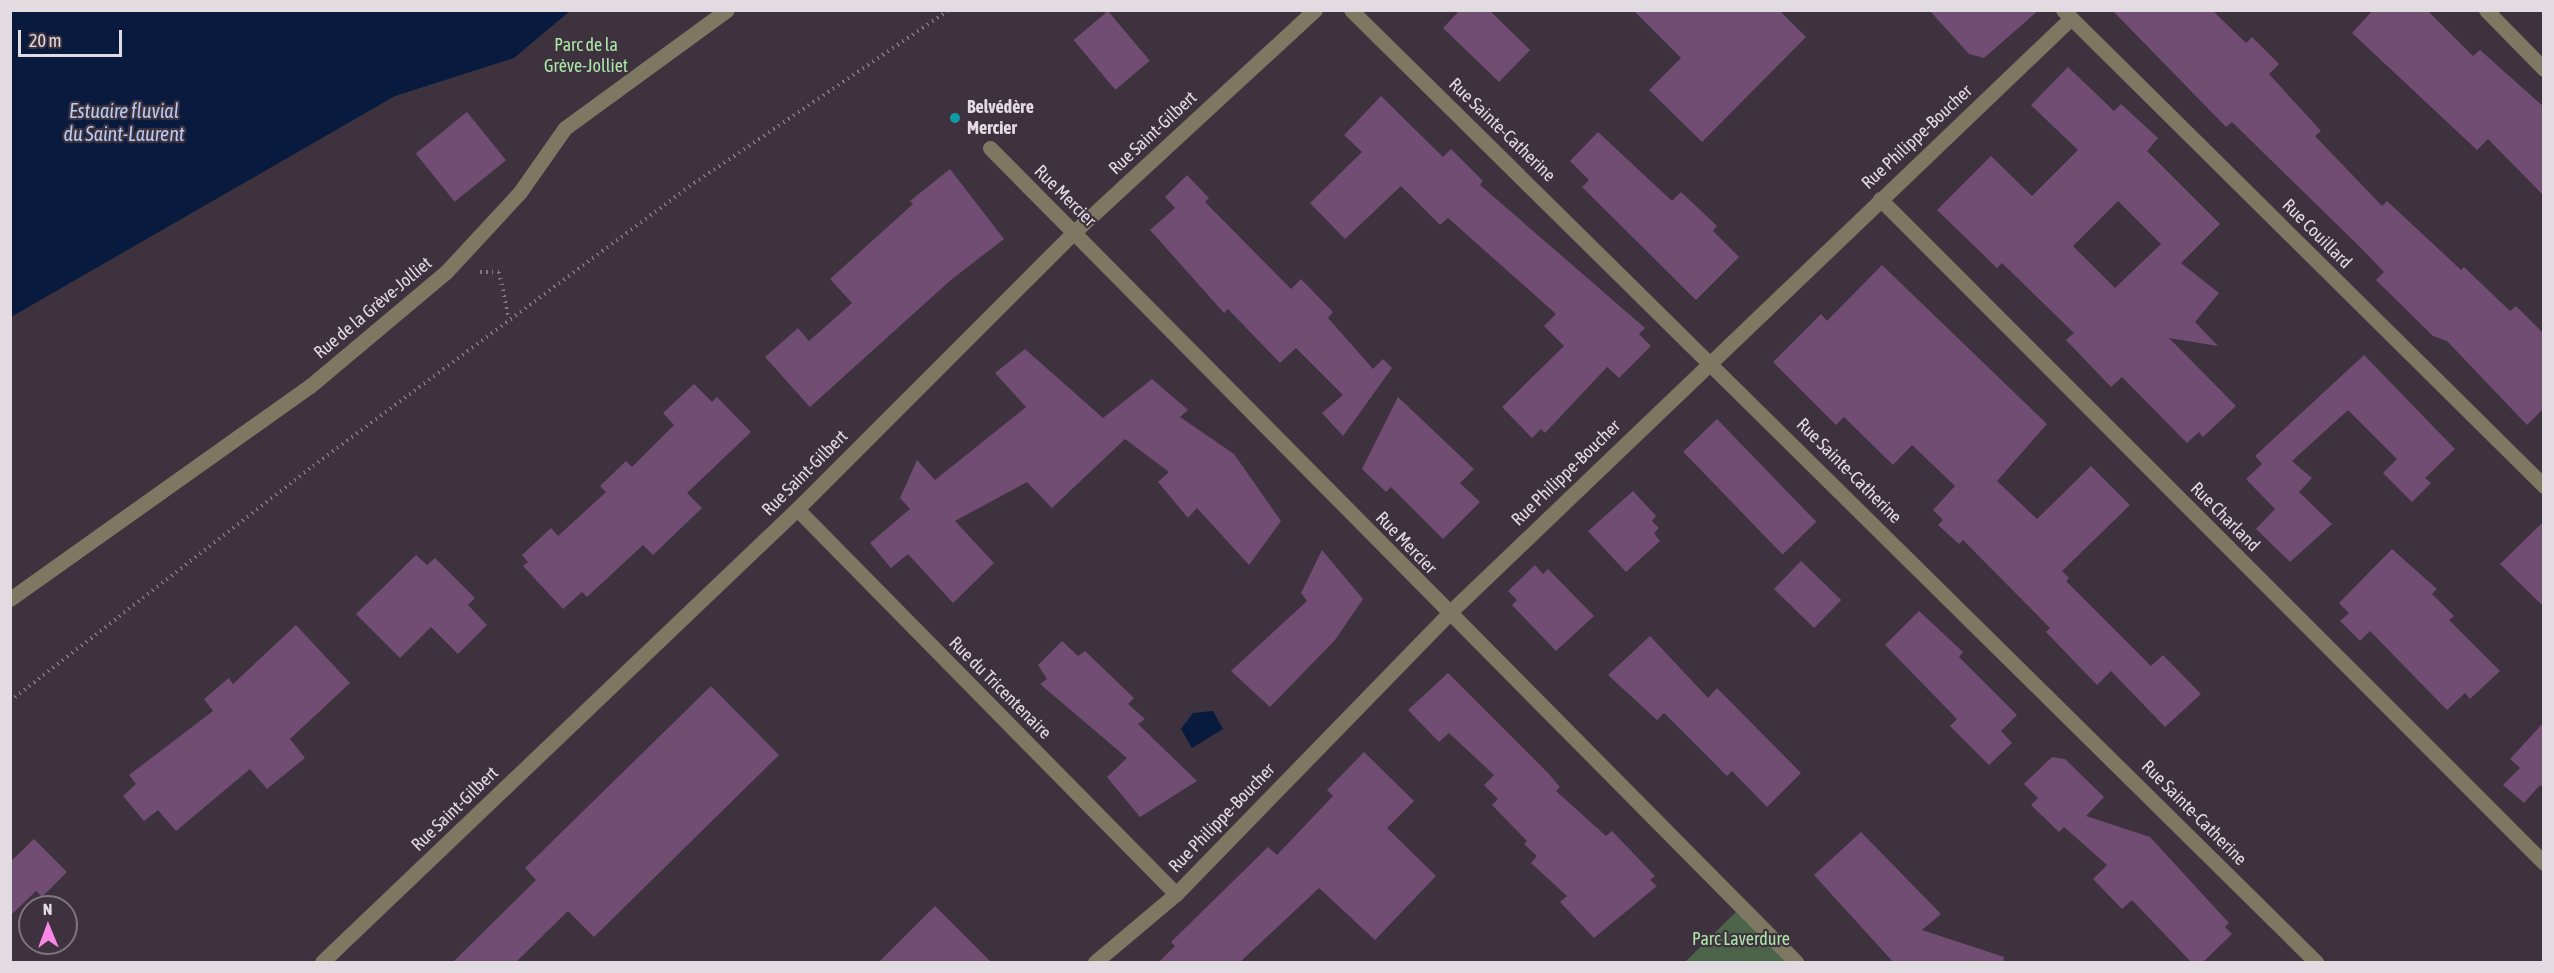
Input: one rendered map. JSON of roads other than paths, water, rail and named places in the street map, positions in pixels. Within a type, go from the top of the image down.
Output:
[{"type":"street","name":"Rue de la Grève-Jolliet","points":[[10,599],[310,386],[446,272],[520,192],[565,128],[726,10]]},
{"type":"street","name":"Rue Saint-Gilbert","points":[[322,963],[797,509],[1073,232],[1315,10]]},
{"type":"street","name":"Rue Sainte-Catherine","points":[[1351,10],[1712,362],[2316,963]]},
{"type":"street","points":[[2486,10],[2544,69]]},
{"type":"street","name":"Rue Philippe-Boucher","points":[[1095,963],[1176,894],[1448,614],[1712,362],[2067,14]]},
{"type":"street","name":"Rue Couillard","points":[[2067,14],[2544,486]]},
{"type":"street","name":"Rue Mercier","points":[[990,148],[1448,614],[1796,963]]},
{"type":"street","name":"Rue Charland","points":[[1880,199],[2544,863]]},
{"type":"street","name":"Rue du Tricentenaire","points":[[797,509],[1176,894]]},
{"type":"water","name":"Estuaire fluvial du Saint-Laurent","points":[[11,10],[570,11],[514,58],[395,96],[11,317]]},
{"type":"water","points":[[1213,711],[1223,729],[1192,748],[1181,729],[1193,713]]},
{"type":"place","name":"Belvédère Mercier","points":[[955,118]]},
{"type":"park label","name":"Parc de la Grève-Jolliet","points":[[586,56]]},
{"type":"park label","name":"Parc Laverdure","points":[[1741,939]]}]
